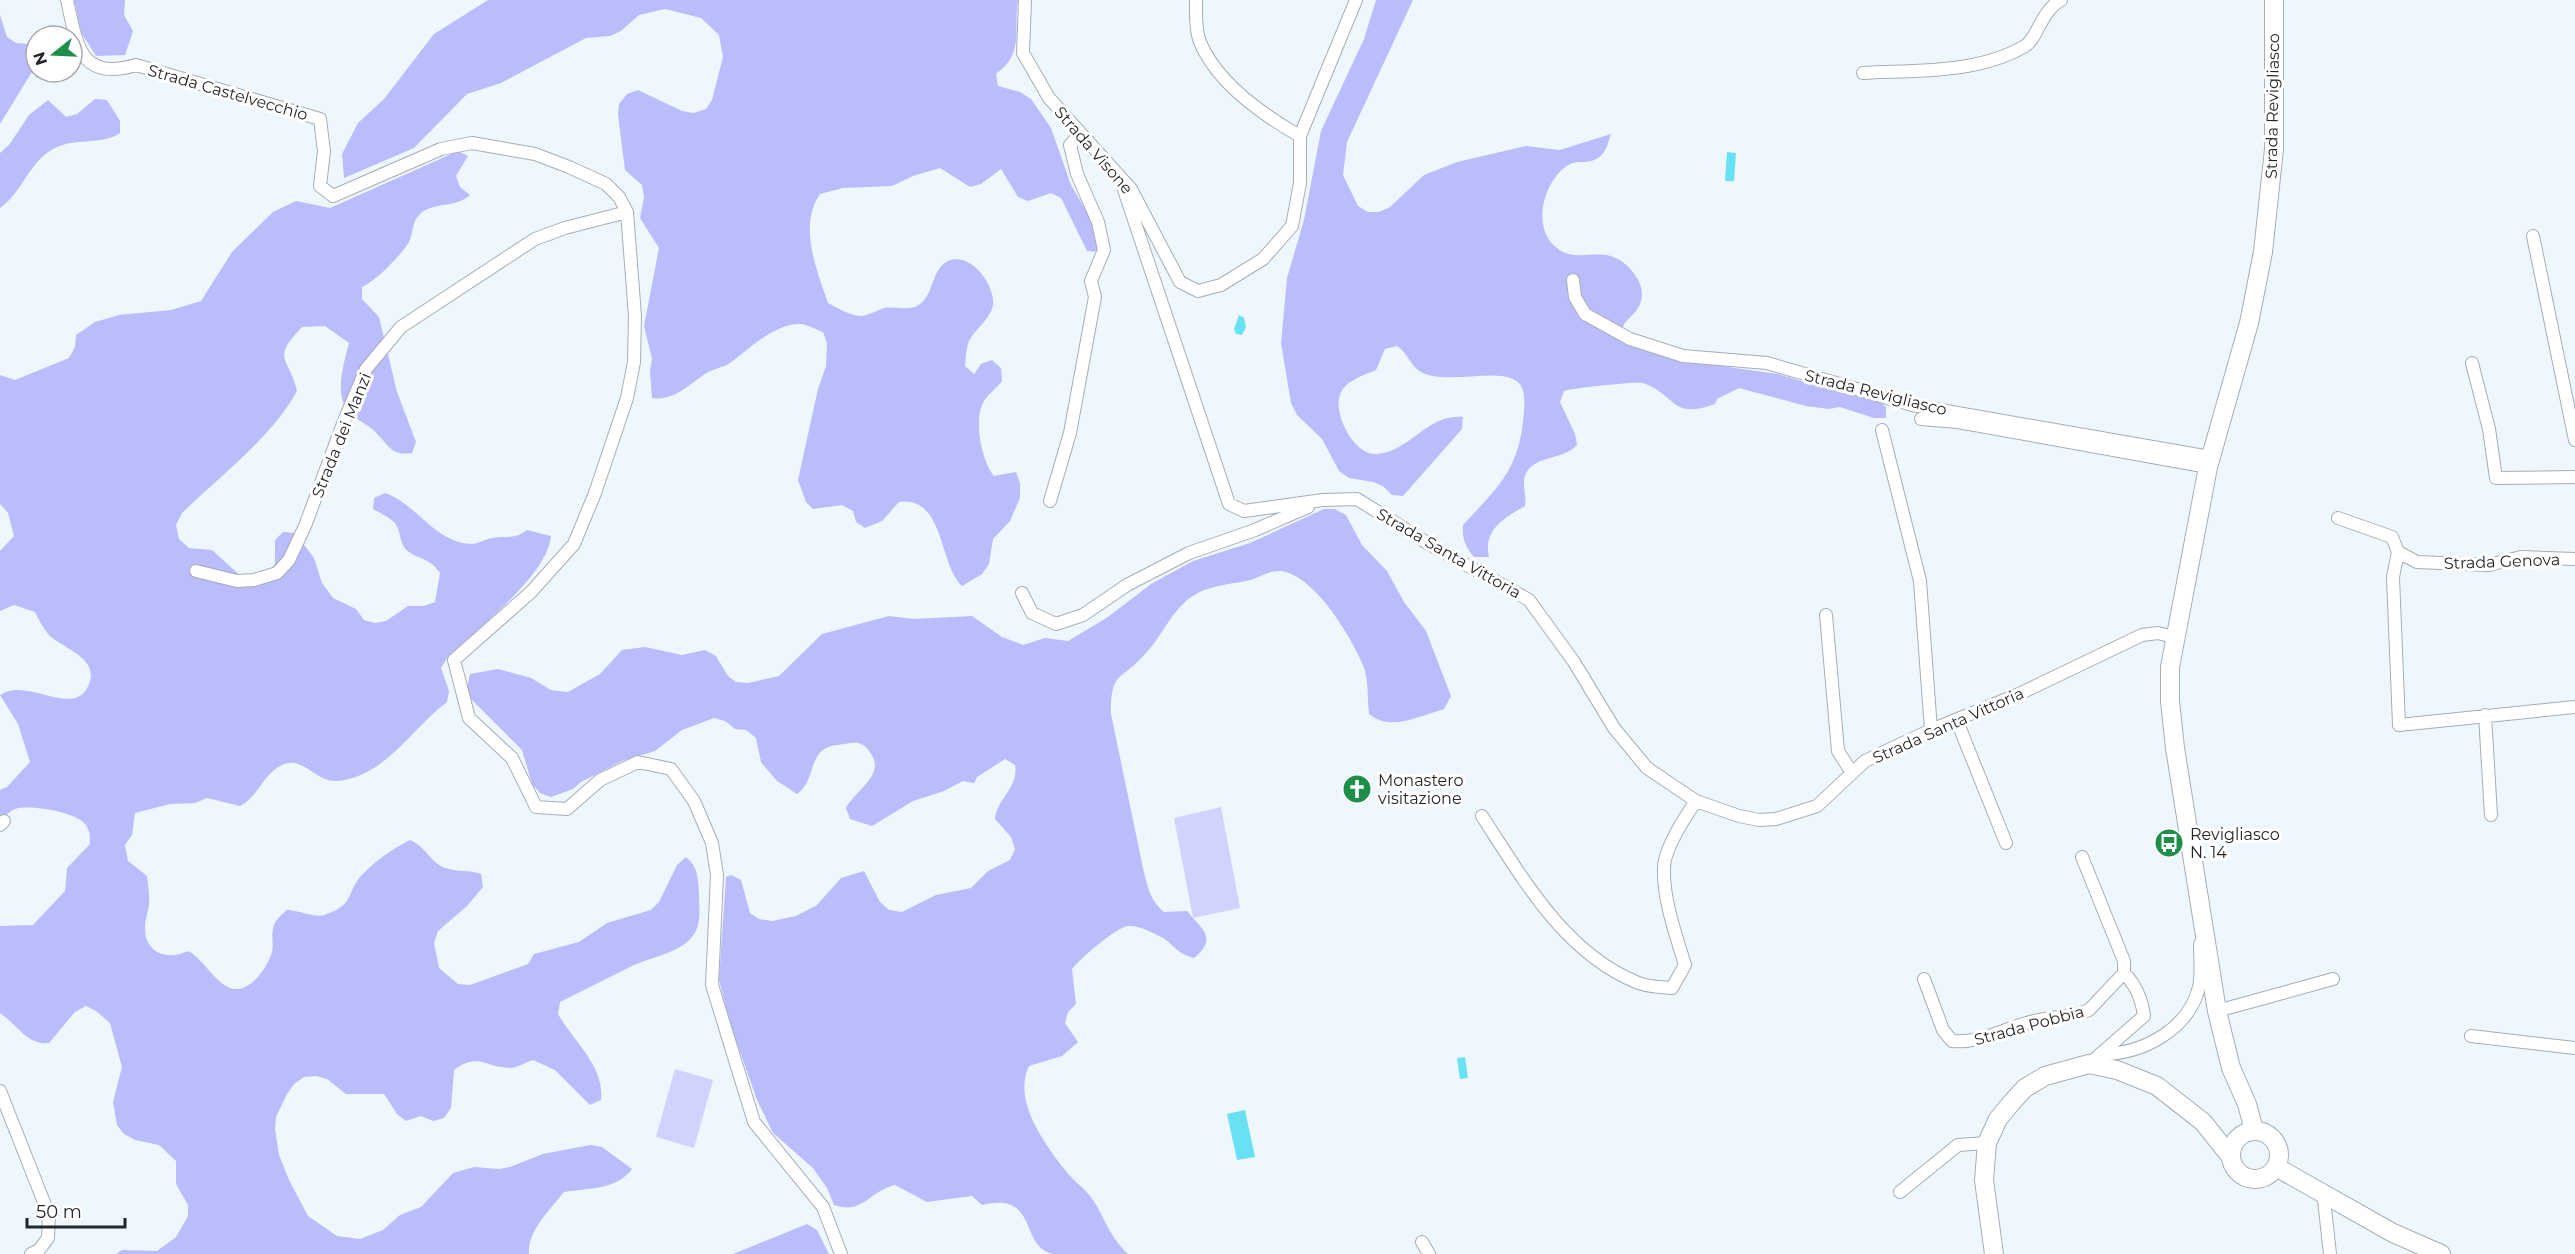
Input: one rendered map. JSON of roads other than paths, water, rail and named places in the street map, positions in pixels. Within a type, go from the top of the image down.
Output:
[{"type":"street","name":"Strada Castelvecchio","points":[[67,0],[79,51],[95,66],[115,71],[136,65],[320,119],[324,151],[320,186],[333,196],[441,149],[472,143],[535,154],[569,167],[606,184],[620,197],[627,212]]},
{"type":"street","name":"Strada Visone","points":[[1025,0],[1023,53],[1049,98],[1131,189],[1180,282],[1198,291],[1221,285],[1263,259],[1292,226],[1300,183],[1300,136],[1356,0]]},
{"type":"street","points":[[1196,0],[1199,40],[1210,61],[1234,88],[1271,119],[1300,136]]},
{"type":"street","points":[[1863,73],[1959,68],[2012,52],[2028,44],[2050,6],[2061,0]]},
{"type":"street","name":"Strada Revigliasco","points":[[2249,1132],[2247,1104],[2231,1068],[2217,1011],[2170,701],[2174,637],[2209,462],[2249,323],[2263,252],[2274,149],[2274,0]]},
{"type":"street","points":[[1050,501],[1070,433],[1095,297],[1091,281],[1104,250],[1098,222],[1077,174],[1070,145],[1080,133]]},
{"type":"street","name":"Strada Santa Vittoria","points":[[1119,176],[1229,504],[1244,511],[1323,500],[1357,499],[1429,544],[1530,600],[1574,662],[1614,728],[1647,768],[1696,801],[1739,816],[1759,820],[1776,819],[1817,806],[1865,761],[1931,730],[2019,694],[2142,635],[2158,633],[2174,637]]},
{"type":"street","name":"Strada dei Manzi","points":[[196,571],[237,581],[254,580],[277,573],[289,560],[305,526],[366,369],[400,327],[535,239],[565,228],[627,212]]},
{"type":"street","points":[[627,212],[635,316],[634,362],[627,398],[596,493],[574,544],[531,592],[454,660],[469,717],[512,758],[536,807],[567,809],[600,780],[638,762],[670,769],[694,801],[712,843],[717,875],[712,986],[741,1084],[754,1122],[823,1206],[841,1254]]},
{"type":"street","points":[[2533,236],[2575,440]]},
{"type":"street","name":"Strada Revigliasco","points":[[1573,280],[1575,297],[1585,314],[1630,339],[1683,356],[1767,363],[1912,405],[2209,462]]},
{"type":"street","points":[[2472,363],[2489,429],[2496,478],[2575,477]]},
{"type":"street","name":"Strada Revigliasco","points":[[1921,419],[1958,422],[2209,462]]},
{"type":"street","points":[[1882,430],[1920,581],[1931,730]]},
{"type":"street","name":"Strada Santa Vittoria","points":[[1022,593],[1032,613],[1056,624],[1083,615],[1127,585],[1189,553],[1255,530],[1323,500]]},
{"type":"street","name":"Strada Genova","points":[[2338,518],[2392,537],[2398,552],[2417,562],[2489,565],[2521,557],[2575,559]]},
{"type":"street","points":[[2398,552],[2393,577],[2399,724],[2575,707]]},
{"type":"street","points":[[1826,615],[1838,751],[1852,773]]},
{"type":"street","points":[[2484,715],[2492,815]]},
{"type":"street","points":[[1956,721],[2006,843]]},
{"type":"street","points":[[1482,816],[1527,886],[1582,951],[1637,983],[1672,988],[1685,965],[1670,914],[1664,867],[1680,826],[1696,801]]},
{"type":"street","points":[[1994,1254],[1984,1180],[1987,1143],[1998,1119],[2025,1088],[2045,1076],[2096,1059],[2144,1016],[2143,1004],[2131,980],[2124,972],[2124,961],[2082,857]]},
{"type":"street","name":"Strada Revigliasco","points":[[2096,1059],[2127,1051],[2171,1032],[2191,1006],[2199,986],[2201,910]]},
{"type":"street","name":"Strada Pobbia","points":[[1924,979],[1943,1030],[1953,1041],[1966,1042],[2037,1020],[2089,1010],[2124,972]]},
{"type":"street","points":[[2217,1011],[2333,979]]},
{"type":"street","points":[[2471,1036],[2575,1048]]},
{"type":"street","points":[[2096,1059],[2157,1086],[2203,1122],[2230,1156],[2235,1170],[2249,1179],[2264,1178],[2276,1167],[2279,1153],[2274,1139],[2268,1134],[2203,1122]]},
{"type":"street","points":[[0,1091],[49,1215],[48,1238],[39,1250],[31,1254]]},
{"type":"street","points":[[2230,1156],[2234,1142],[2249,1132]]},
{"type":"street","points":[[1900,1192],[1958,1145],[1987,1143]]},
{"type":"street","points":[[2276,1167],[2323,1191],[2394,1233],[2441,1254]]},
{"type":"street","points":[[2323,1191],[2330,1254]]},
{"type":"street","points":[[1422,1242],[1429,1254]]},
{"type":"place","name":"Monastero visitazione","points":[[1357,789]]},
{"type":"place","name":"Revigliasco N. 14","points":[[2169,843]]}]
